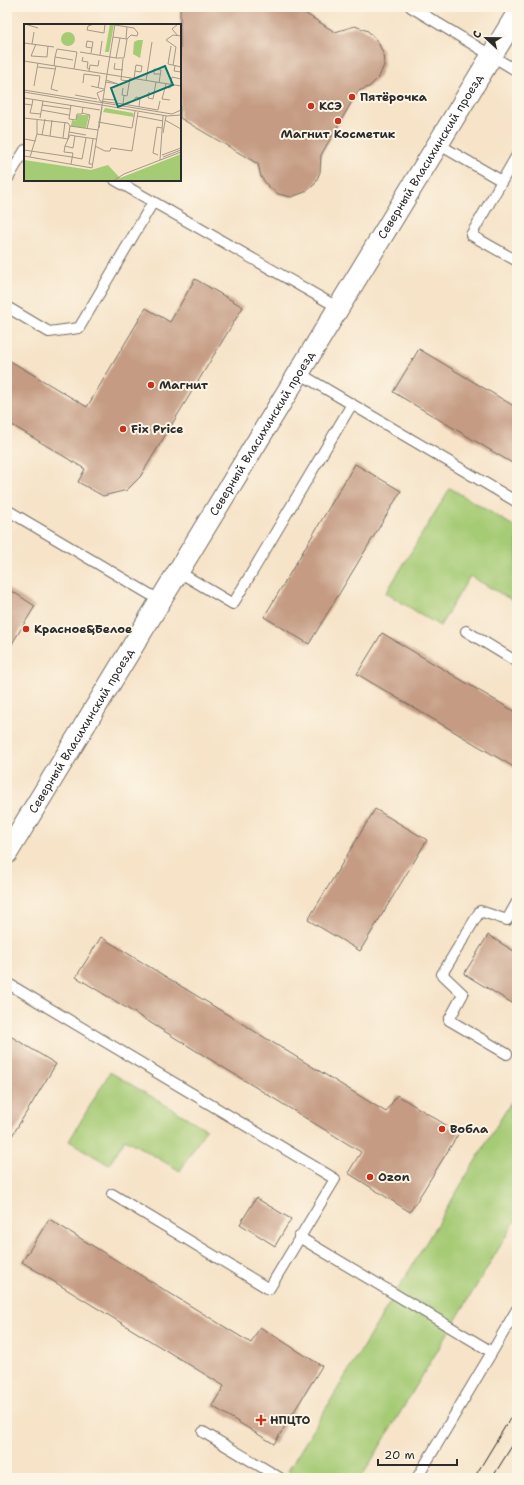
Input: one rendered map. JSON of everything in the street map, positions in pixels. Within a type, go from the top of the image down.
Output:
[{"type":"street","name":"Северный Власихинский проезд","points":[[7,853],[517,14]]},
{"type":"lane","points":[[411,7],[517,70]]},
{"type":"lane","points":[[438,144],[502,180]]},
{"type":"lane","points":[[7,180],[24,152]]},
{"type":"lane","points":[[517,154],[471,234],[517,261]]},
{"type":"lane","points":[[118,181],[339,308]]},
{"type":"lane","points":[[7,307],[49,332],[79,328],[153,202]]},
{"type":"lane","points":[[299,373],[517,502]]},
{"type":"lane","points":[[178,572],[233,604],[352,404]]},
{"type":"lane","points":[[7,510],[161,601]]},
{"type":"lane","points":[[466,631],[517,662]]},
{"type":"lane","points":[[506,1054],[449,1020],[463,994],[442,974],[480,911],[507,920],[517,902]]},
{"type":"lane","points":[[9,988],[335,1179],[269,1289],[112,1194]]},
{"type":"lane","points":[[300,1238],[492,1352]]},
{"type":"lane","points":[[417,1478],[517,1309]]},
{"type":"lane","points":[[203,1432],[280,1478]]},
{"type":"green space","points":[[450,488],[517,528],[517,603],[470,576],[440,626],[386,593]]},
{"type":"green space","points":[[110,1072],[206,1129],[180,1171],[125,1139],[109,1165],[69,1141]]},
{"type":"green space","points":[[517,1092],[517,1218],[361,1478],[300,1478],[288,1471]]},
{"type":"building","points":[[180,7],[295,7],[335,32],[355,26],[368,31],[378,42],[383,53],[384,65],[379,77],[369,87],[358,91],[321,155],[320,172],[315,184],[305,192],[291,197],[278,194],[268,186],[261,177],[258,164],[181,119]]},
{"type":"building","points":[[195,279],[243,307],[140,477],[127,490],[103,496],[78,482],[85,469],[7,422],[7,359],[87,407],[146,308],[170,322]]},
{"type":"building","points":[[419,349],[517,408],[517,466],[393,392]]},
{"type":"building","points":[[355,464],[401,491],[309,644],[264,617]]},
{"type":"building","points":[[7,588],[35,606],[7,652]]},
{"type":"building","points":[[382,633],[517,713],[517,769],[357,674]]},
{"type":"building","points":[[375,809],[427,840],[360,951],[308,920]]},
{"type":"building","points":[[488,935],[517,953],[517,1006],[464,974]]},
{"type":"building","points":[[101,937],[386,1112],[397,1095],[459,1133],[410,1212],[348,1173],[361,1152],[76,977]]},
{"type":"building","points":[[7,1034],[56,1064],[7,1144]]},
{"type":"building","points":[[256,1198],[291,1219],[275,1246],[240,1224]]},
{"type":"building","points":[[49,1219],[251,1343],[260,1327],[322,1366],[274,1444],[212,1406],[224,1386],[22,1262]]},
{"type":"tram line","points":[[474,1478],[517,1407]]},
{"type":"tram line","points":[[492,1478],[517,1438]]},
{"type":"place","name":"Пятёрочка","points":[[352,97]]},
{"type":"place","name":"КСЭ","points":[[311,106]]},
{"type":"place","name":"Магнит Косметик","points":[[338,121]]},
{"type":"place","name":"Магнит","points":[[151,385]]},
{"type":"place","name":"Fix Price","points":[[123,429]]},
{"type":"place","name":"Красное&Белое","points":[[26,629]]},
{"type":"place","name":"Вобла","points":[[442,1129]]},
{"type":"place","name":"Ozon","points":[[370,1177]]},
{"type":"place","name":"НПЦТО","points":[[261,1420]]}]
